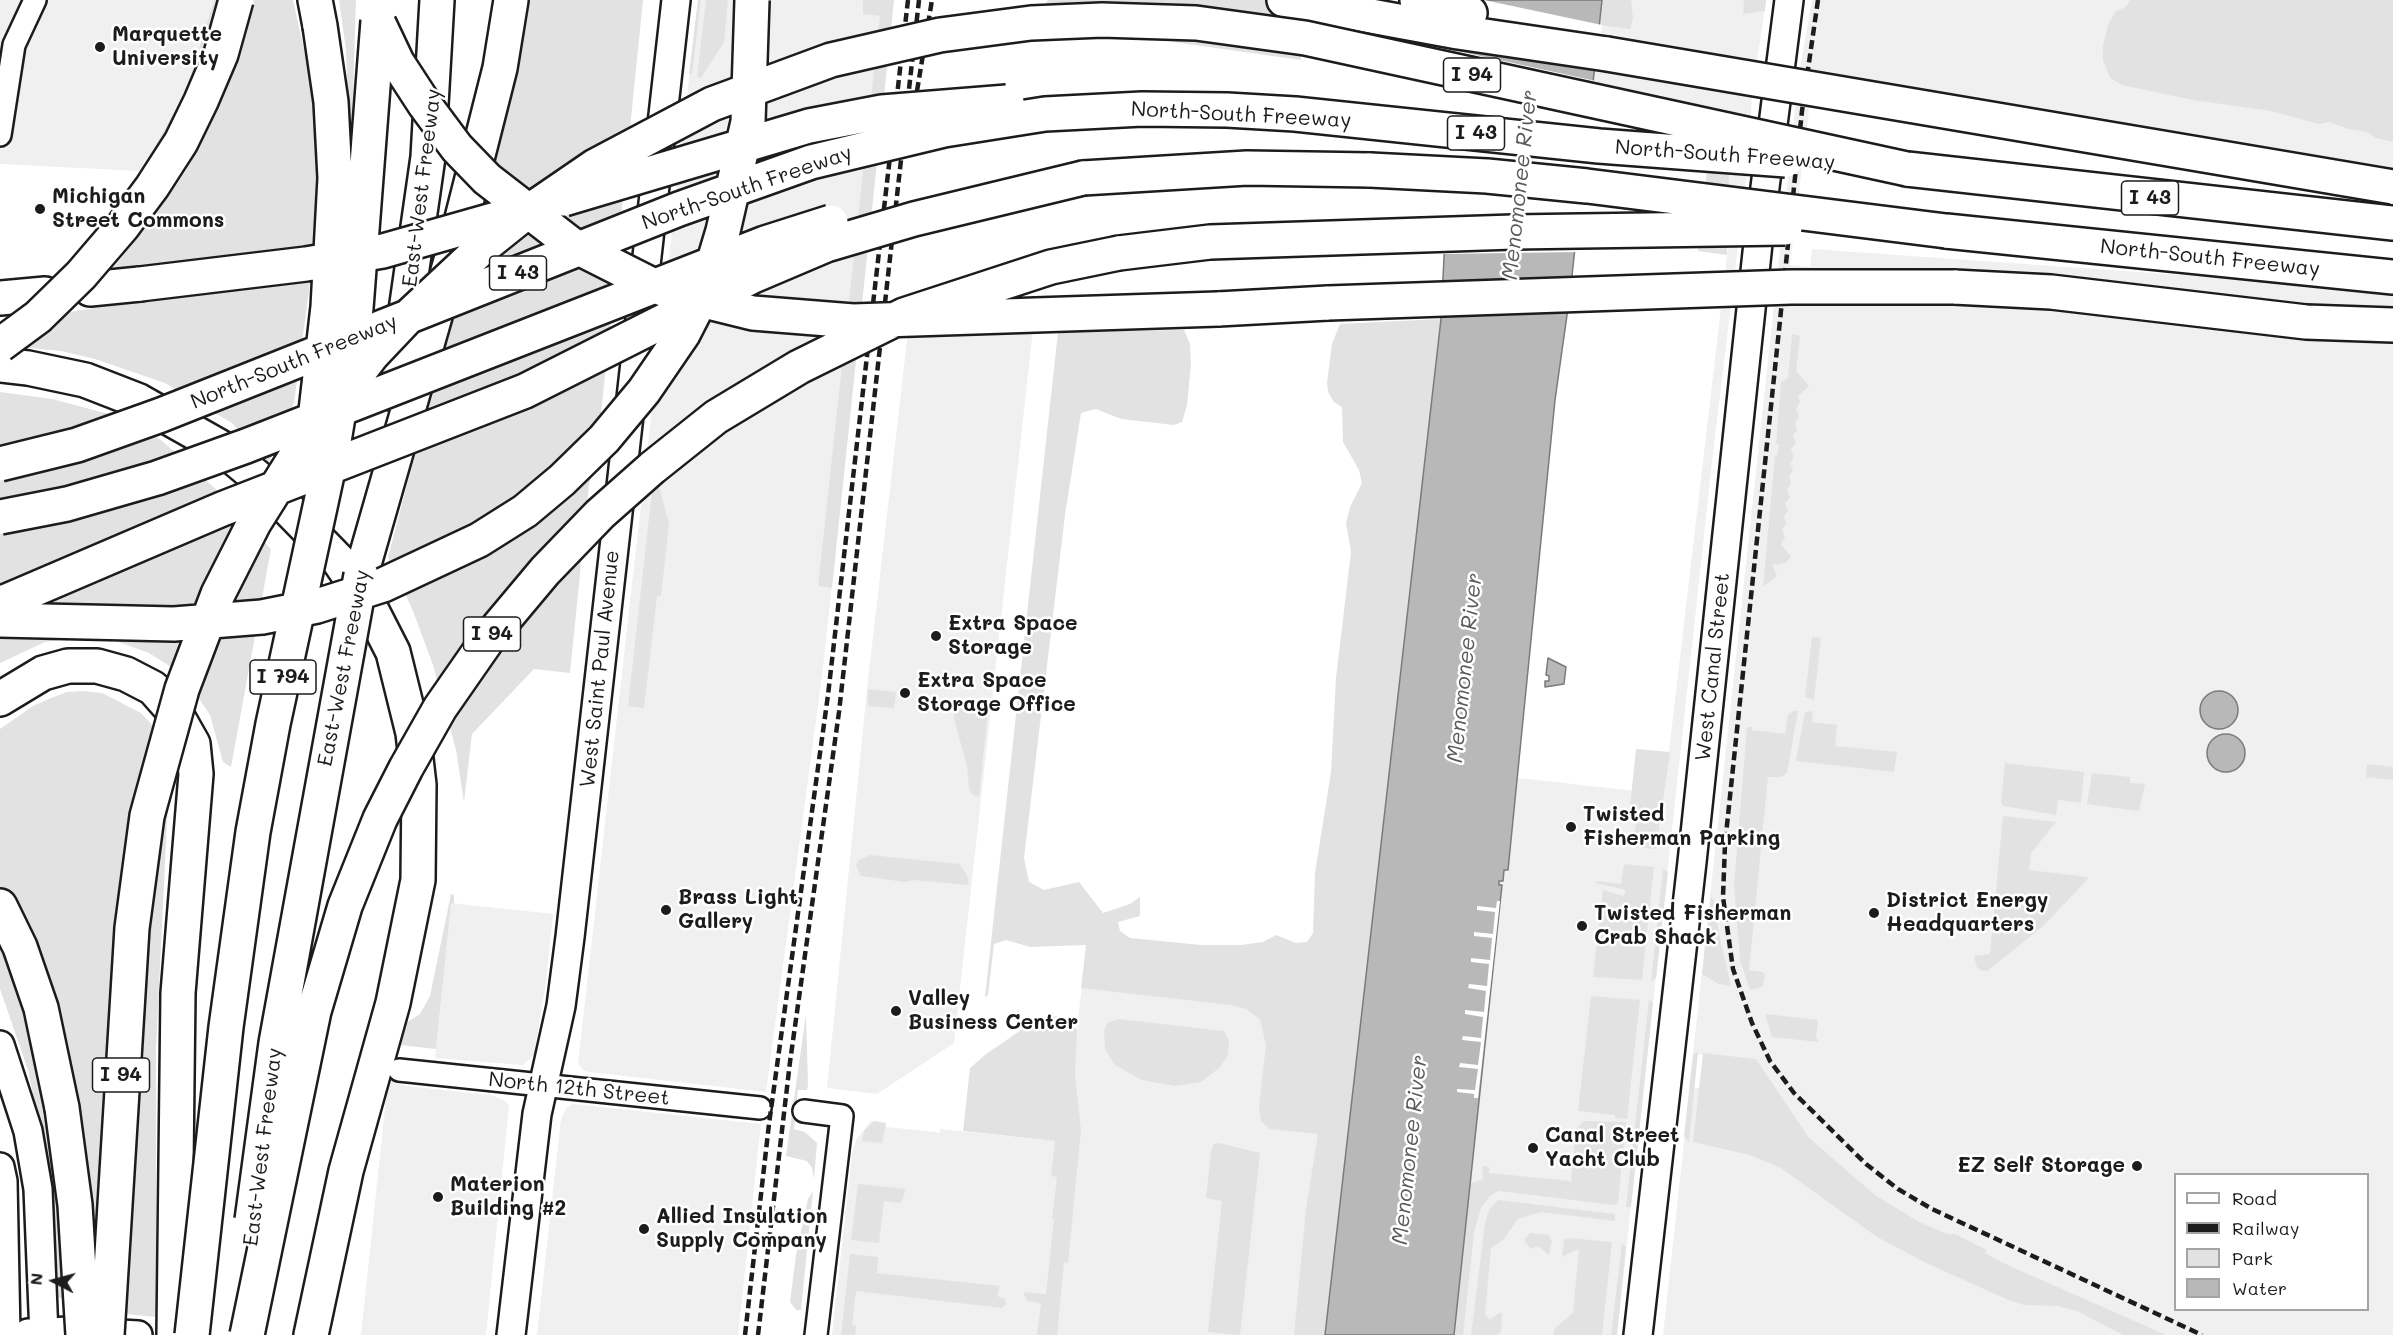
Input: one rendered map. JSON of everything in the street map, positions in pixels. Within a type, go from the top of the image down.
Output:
[{"type":"highway","points":[[0,345],[38,317],[81,275],[152,187],[181,142],[201,101],[221,54],[236,0]]},
{"type":"highway","points":[[362,571],[454,250],[500,69],[511,0]]},
{"type":"highway","points":[[0,620],[174,624],[262,617],[317,606],[383,585],[479,540],[525,511],[562,480],[604,439],[644,392],[683,334],[705,291],[723,231],[748,122],[752,0]]},
{"type":"highway","points":[[1284,0],[1458,32],[1607,54],[2393,187]]},
{"type":"highway","points":[[1417,0],[1607,54]]},
{"type":"highway","points":[[376,7],[397,62],[424,105],[457,147],[511,200],[571,244],[644,281],[680,295],[753,313],[853,321],[1791,287],[1942,287],[2050,292],[2306,322],[2393,325]]},
{"type":"highway","name":"I 794","points":[[192,1335],[241,911],[273,724],[333,447],[356,308],[376,7]]},
{"type":"highway","name":"East-West Freeway","points":[[245,1335],[256,1182],[276,1042],[398,371],[429,146],[437,10]]},
{"type":"highway","points":[[273,724],[306,493],[333,236],[335,178],[331,102],[317,13]]},
{"type":"highway","name":"I 94","points":[[107,1335],[132,928],[147,816],[182,689],[214,605],[254,523],[278,483],[335,401],[372,355],[423,302],[484,246],[519,218],[595,166],[712,104],[831,60],[940,35],[1031,23],[1093,20],[1196,23],[1305,38],[1907,169]]},
{"type":"highway","points":[[90,289],[306,264],[383,251],[643,176],[776,134],[852,117],[954,104],[1015,102],[1045,114]]},
{"type":"highway","name":"North-South Freeway","points":[[0,464],[77,445],[161,415],[679,209],[811,162],[944,130],[1045,114],[1142,109],[1284,113],[1599,146],[1907,169],[2393,223]]},
{"type":"highway","name":"North-South Freeway","points":[[0,517],[67,504],[157,478],[246,446],[765,243],[833,222],[933,197],[999,186],[1083,178],[1247,168],[1487,176],[1587,186],[1946,231],[2393,277]]},
{"type":"highway","points":[[0,604],[222,509],[525,391],[753,276],[826,245],[914,219],[1083,178]]},
{"type":"highway","name":"I 94","points":[[245,1335],[314,1011],[345,906],[380,819],[440,708],[502,622],[545,571],[600,514],[652,468],[716,417],[799,367],[904,315],[1051,267],[1119,253],[1210,242],[1629,228],[1946,231]]},
{"type":"highway","points":[[0,298],[45,294]]},
{"type":"highway","points":[[0,365],[28,368],[96,385],[139,401],[222,448],[258,478],[339,561],[370,607],[393,652],[413,733],[419,785],[421,821],[418,880],[393,1003],[346,1171],[311,1335]]},
{"type":"highway","points":[[0,699],[43,673],[68,666],[97,666],[126,674],[153,688],[176,714],[193,744],[196,774],[178,993],[175,1084],[174,1335]]},
{"type":"highway","points":[[0,906],[20,947],[41,1008],[62,1108],[75,1204],[82,1335]]},
{"type":"street","points":[[0,135],[14,45],[35,0]]},
{"type":"street","name":"West Saint Paul Avenue","points":[[511,1335],[535,1128],[561,1006],[571,927],[676,0]]},
{"type":"street","name":"West Canal Street","points":[[1638,1335],[1692,862],[1757,245],[1789,0]]},
{"type":"street","points":[[0,1045],[28,1131],[37,1181],[44,1333]]},
{"type":"street","name":"North 12th Street","points":[[399,1070],[760,1108]]},
{"type":"street","points":[[804,1111],[842,1116],[816,1335]]},
{"type":"street","points":[[0,1167],[3,1192],[6,1335],[44,1333],[138,1335]]},
{"type":"shaded area","name":"Marquette University","points":[[0,0],[214,0],[185,93],[140,171],[0,164]]},
{"type":"shaded area","points":[[698,0],[894,0],[823,668],[766,1092],[589,1072],[582,1069],[578,1063]]},
{"type":"shaded area","points":[[1602,0],[1766,0],[1752,96],[1749,155],[1713,453],[1617,1335],[1454,1335],[1502,886],[1499,885],[1499,880],[1503,880],[1504,870],[1508,870],[1518,778],[1664,794],[1728,248],[1731,138],[1590,105]]},
{"type":"shaded area","points":[[1812,0],[2393,0],[2393,175],[1813,76],[1790,265],[1810,267],[1812,249],[2393,290],[2393,1335],[1663,1335],[1690,1087],[1779,1097],[1756,1059],[1693,1054],[1799,74]]},
{"type":"shaded area","name":"Extra Space Storage","points":[[909,323],[1033,329],[954,1043],[877,1094],[827,1088],[867,689]]},
{"type":"shaded area","points":[[451,903],[553,914],[546,982],[534,1055],[523,1065],[435,1058]]},
{"type":"shaded area","points":[[1087,945],[1367,973],[1325,1335],[832,1335],[852,1154],[856,1140],[871,1121],[886,1123],[886,1127],[940,1133],[940,1129],[1063,1142]]},
{"type":"shaded area","name":"Materion Building #2","points":[[388,1080],[405,1086],[491,1095],[504,1100],[509,1106],[486,1335],[361,1335]]},
{"type":"shaded area","name":"Allied Insulation Supply Company","points":[[573,1104],[761,1124],[738,1335],[537,1335],[561,1119],[566,1108]]},
{"type":"green space","points":[[214,0],[226,0],[215,40],[153,170],[65,270],[129,191],[185,93]]},
{"type":"green space","points":[[253,0],[293,0],[307,63],[318,148],[319,215],[294,403],[269,463],[232,423],[165,383],[95,359],[61,351],[0,345],[0,324],[124,303],[114,267],[152,220],[185,172],[212,121],[244,38],[254,6]]},
{"type":"green space","points":[[339,0],[356,0],[352,127],[349,127],[346,50]]},
{"type":"green space","points":[[526,0],[643,0],[597,454],[589,485],[570,673],[534,669],[472,734],[464,802],[456,750],[433,665],[413,611],[388,557],[495,151]]},
{"type":"green space","points":[[698,0],[701,0],[692,74],[689,74]]},
{"type":"green space","points":[[706,0],[728,0],[724,42],[701,78],[697,77]]},
{"type":"green space","points":[[863,0],[894,0],[832,588],[818,586],[880,16],[863,14]]},
{"type":"green space","points":[[1048,0],[1309,0],[1301,60],[1173,42],[1046,4]]},
{"type":"green space","points":[[1602,0],[1631,0],[1633,18],[1630,29],[1599,25]]},
{"type":"green space","points":[[1744,0],[1766,0],[1765,11],[1743,14]]},
{"type":"green space","points":[[2130,0],[2393,0],[2393,142],[2329,122],[2319,124],[2271,111],[2193,100],[2122,85],[2110,78],[2103,60],[2103,45],[2108,25],[2116,11],[2126,7]]},
{"type":"green space","points":[[1708,161],[1730,163],[1727,255],[1698,251]]},
{"type":"green space","points":[[1441,319],[1325,1335],[1294,1335],[1306,1209],[1318,1134],[1270,1129],[1261,1121],[1259,1106],[1266,1045],[1260,1019],[1246,1009],[1231,1005],[1081,988],[1086,945],[1030,947],[1006,940],[994,944],[988,995],[985,997],[1058,332],[1184,330],[1190,344],[1191,364],[1187,405],[1182,422],[1174,425],[1121,419],[1096,409],[1081,413],[1065,515],[1024,858],[1029,882],[1044,890],[1079,882],[1103,913],[1130,904],[1140,897],[1140,916],[1118,922],[1120,931],[1130,938],[1201,945],[1241,945],[1263,942],[1276,935],[1296,943],[1307,942],[1313,933],[1315,873],[1331,772],[1336,678],[1351,552],[1346,523],[1350,507],[1362,483],[1359,470],[1343,442],[1342,407],[1334,402],[1328,392],[1332,344],[1340,324]]},
{"type":"green space","points":[[1792,334],[1800,336],[1796,371],[1809,386],[1798,396],[1800,402],[1796,409],[1799,416],[1795,423],[1797,430],[1793,436],[1796,443],[1791,449],[1794,457],[1790,463],[1793,470],[1789,476],[1791,483],[1787,490],[1790,497],[1785,503],[1788,510],[1784,517],[1786,524],[1782,530],[1785,537],[1781,544],[1791,557],[1785,563],[1772,565],[1777,576],[1763,587],[1775,456],[1777,456],[1779,445],[1776,444],[1781,382],[1788,378]]},
{"type":"green space","points":[[0,392],[52,399],[120,417],[161,440],[219,492],[271,549],[231,767],[223,762],[210,715],[194,691],[168,665],[149,653],[116,641],[81,637],[45,642],[0,663]]},
{"type":"green space","points":[[653,482],[658,483],[669,524],[661,596],[657,596],[644,708],[628,706]]},
{"type":"green space","points":[[1812,637],[1821,638],[1814,700],[1805,697]]},
{"type":"green space","points":[[868,689],[896,692],[894,708],[868,706]]},
{"type":"green space","points":[[67,692],[102,693],[141,713],[155,728],[170,761],[156,1048],[156,1317],[77,1309],[69,1300],[56,1297],[52,1207],[44,1148],[28,1070],[0,989],[0,729],[33,706]]},
{"type":"green space","points":[[954,699],[989,702],[979,797],[973,795],[969,789],[967,766],[954,719]]},
{"type":"green space","points":[[1793,711],[1798,711],[1787,773],[1781,777],[1768,777],[1749,970],[1763,972],[1765,976],[1762,987],[1750,990],[1740,960],[1734,885],[1747,727],[1752,727],[1752,730],[1785,734],[1788,715]]},
{"type":"green space","points":[[1813,711],[1812,722],[1837,725],[1835,746],[1897,752],[1894,772],[1796,761],[1805,712]]},
{"type":"green space","points":[[1636,749],[1670,752],[1656,849],[1626,846],[1626,840],[1632,839],[1636,827],[1634,818],[1629,816]]},
{"type":"green space","points":[[2005,763],[2084,772],[2081,803],[2058,800],[2056,815],[2003,806],[2001,802]]},
{"type":"green space","points":[[2367,764],[2393,767],[2393,780],[2366,777]]},
{"type":"green space","points":[[2092,773],[2130,777],[2130,783],[2145,784],[2139,811],[2087,804]]},
{"type":"green space","points":[[2003,816],[2056,822],[2031,853],[2029,870],[2088,877],[2042,927],[1987,971],[1982,971],[1977,968],[1974,956],[1990,954]]},
{"type":"green space","points":[[870,855],[959,864],[967,875],[969,885],[913,880],[905,882],[861,876],[856,865],[859,860]]},
{"type":"green space","points":[[1624,864],[1654,867],[1642,980],[1593,977],[1603,890],[1623,896],[1626,890],[1596,883],[1597,881],[1621,884]]},
{"type":"green space","points":[[1663,869],[1668,872],[1656,978],[1651,981]]},
{"type":"green space","points":[[451,894],[454,895],[454,903],[451,904],[436,1049],[400,1045],[406,1023],[420,1014],[430,996]]},
{"type":"green space","points":[[1711,897],[1715,902],[1719,934],[1731,986],[1719,984],[1702,974]]},
{"type":"green space","points":[[1591,996],[1640,1000],[1627,1119],[1615,1118],[1615,1115],[1578,1111]]},
{"type":"green space","points":[[1649,1000],[1653,1003],[1631,1207],[1626,1207]]},
{"type":"green space","points":[[806,1014],[808,1085],[807,1090],[798,1090],[794,1129],[805,1132],[817,1143],[814,1179],[812,1168],[807,1161],[786,1156]]},
{"type":"green space","points":[[1765,1014],[1818,1020],[1816,1037],[1819,1042],[1772,1037]]},
{"type":"green space","points":[[1055,1016],[1070,1020],[1077,1030],[1075,1076],[1081,1130],[1068,1263],[1064,1262],[1057,1335],[1037,1335],[1041,1303],[1027,1301],[1024,1292],[1046,1294],[1057,1177],[1051,1176],[1055,1141],[963,1131],[970,1068],[986,1054],[1030,1024]]},
{"type":"green space","points":[[1118,1019],[1224,1031],[1229,1041],[1228,1055],[1219,1068],[1201,1082],[1175,1086],[1142,1080],[1115,1065],[1105,1049],[1104,1031],[1107,1023]]},
{"type":"green space","points":[[1698,1052],[1689,1142],[1684,1136],[1693,1054]]},
{"type":"green space","points":[[1703,1053],[1756,1059],[1809,1138],[1875,1195],[1919,1222],[1947,1234],[1955,1234],[1987,1250],[1985,1253],[2001,1262],[2166,1335],[2123,1335],[2077,1311],[2058,1306],[2024,1305],[2011,1301],[1926,1263],[1877,1237],[1781,1168],[1750,1155],[1693,1142]]},
{"type":"green space","points":[[874,1121],[886,1123],[882,1143],[862,1141],[864,1131]]},
{"type":"green space","points":[[1584,1121],[1626,1122],[1618,1203],[1614,1205],[1499,1191],[1490,1196],[1481,1208],[1474,1232],[1463,1335],[1454,1335],[1469,1184],[1483,1179],[1482,1166],[1489,1167],[1489,1173],[1571,1181],[1576,1129]]},
{"type":"green space","points":[[1219,1143],[1260,1153],[1240,1335],[1208,1332],[1222,1201],[1206,1198],[1211,1151],[1214,1144]]},
{"type":"green space","points":[[858,1184],[906,1189],[901,1203],[884,1201],[879,1243],[851,1240]]},
{"type":"green space","points":[[813,1191],[801,1310],[796,1310],[790,1302],[796,1255],[808,1199]]},
{"type":"green space","points":[[1498,1200],[1615,1214],[1615,1221],[1541,1212],[1518,1219],[1503,1240],[1491,1248],[1485,1314],[1490,1320],[1502,1313],[1501,1332],[1497,1335],[1471,1335],[1485,1223],[1489,1210]]},
{"type":"green space","points":[[1530,1233],[1548,1235],[1552,1241],[1549,1255],[1538,1246],[1531,1249],[1524,1240]]},
{"type":"green space","points":[[1569,1238],[1612,1242],[1602,1335],[1553,1335],[1555,1328],[1573,1313],[1579,1249],[1562,1257],[1564,1240]]},
{"type":"green space","points":[[1622,1244],[1626,1247],[1617,1335],[1611,1335]]},
{"type":"green space","points":[[850,1254],[878,1257],[877,1273],[1000,1286],[997,1296],[1005,1299],[1006,1304],[1002,1308],[856,1291],[852,1325],[856,1326],[855,1335],[841,1335]]},
{"type":"water","name":"Menomonee River","points":[[1450,0],[1602,0],[1570,294],[1555,400],[1508,870],[1504,870],[1503,881],[1499,881],[1499,885],[1502,885],[1454,1335],[1325,1335],[1441,319],[1451,113]]},
{"type":"water","points":[[1548,658],[1566,667],[1564,684],[1545,687],[1545,681],[1549,681],[1549,676],[1546,675]]},
{"type":"water","points":[[2219,691],[2232,697],[2238,710],[2232,723],[2219,729],[2206,723],[2200,710],[2206,697]]},
{"type":"water","points":[[2226,734],[2239,740],[2245,753],[2239,766],[2226,772],[2213,766],[2207,753],[2213,740]]},
{"type":"pier","points":[[1447,0],[1484,0],[1602,25],[1597,66],[1488,49]]},
{"type":"pier","points":[[1448,49],[1596,81],[1577,252],[1443,254]]},
{"type":"pier","points":[[1497,901],[1500,901],[1478,1098],[1474,1098],[1474,1094],[1457,1092],[1457,1089],[1475,1090],[1478,1069],[1459,1067],[1460,1063],[1478,1065],[1481,1042],[1462,1040],[1463,1036],[1481,1038],[1483,1017],[1465,1014],[1465,1010],[1484,1012],[1486,991],[1468,988],[1469,984],[1487,986],[1489,964],[1471,962],[1471,958],[1490,960],[1492,938],[1474,936],[1474,932],[1493,934],[1495,912],[1477,910],[1477,906],[1496,908]]},
{"type":"railway","points":[[745,1335],[769,1124],[828,695],[908,0]]},
{"type":"railway","points":[[758,1335],[790,1062],[839,712],[919,0]]},
{"type":"railway","points":[[917,91],[932,0]]},
{"type":"railway","points":[[1818,0],[1802,111],[1725,844],[1723,897],[1733,969],[1752,1023],[1770,1061],[1794,1093],[1866,1164],[1898,1189],[1932,1209],[2202,1335]]},
{"type":"place","name":"Marquette University","points":[[100,47]]},
{"type":"place","name":"Michigan Street Commons","points":[[40,209]]},
{"type":"place","name":"Extra Space Storage","points":[[936,636]]},
{"type":"place","name":"Extra Space Storage Office","points":[[905,693]]},
{"type":"place","name":"Twisted Fisherman Parking","points":[[1571,827]]},
{"type":"place","name":"Brass Light Gallery","points":[[666,910]]},
{"type":"place","name":"District Energy Headquarters","points":[[1874,913]]},
{"type":"place","name":"Twisted Fisherman Crab Shack","points":[[1582,926]]},
{"type":"place","name":"Valley Business Center","points":[[896,1011]]},
{"type":"place","name":"Canal Street Yacht Club","points":[[1533,1148]]},
{"type":"place","name":"EZ Self Storage","points":[[2137,1166]]},
{"type":"place","name":"Materion Building #2","points":[[438,1197]]},
{"type":"place","name":"Allied Insulation Supply Company","points":[[644,1229]]}]
